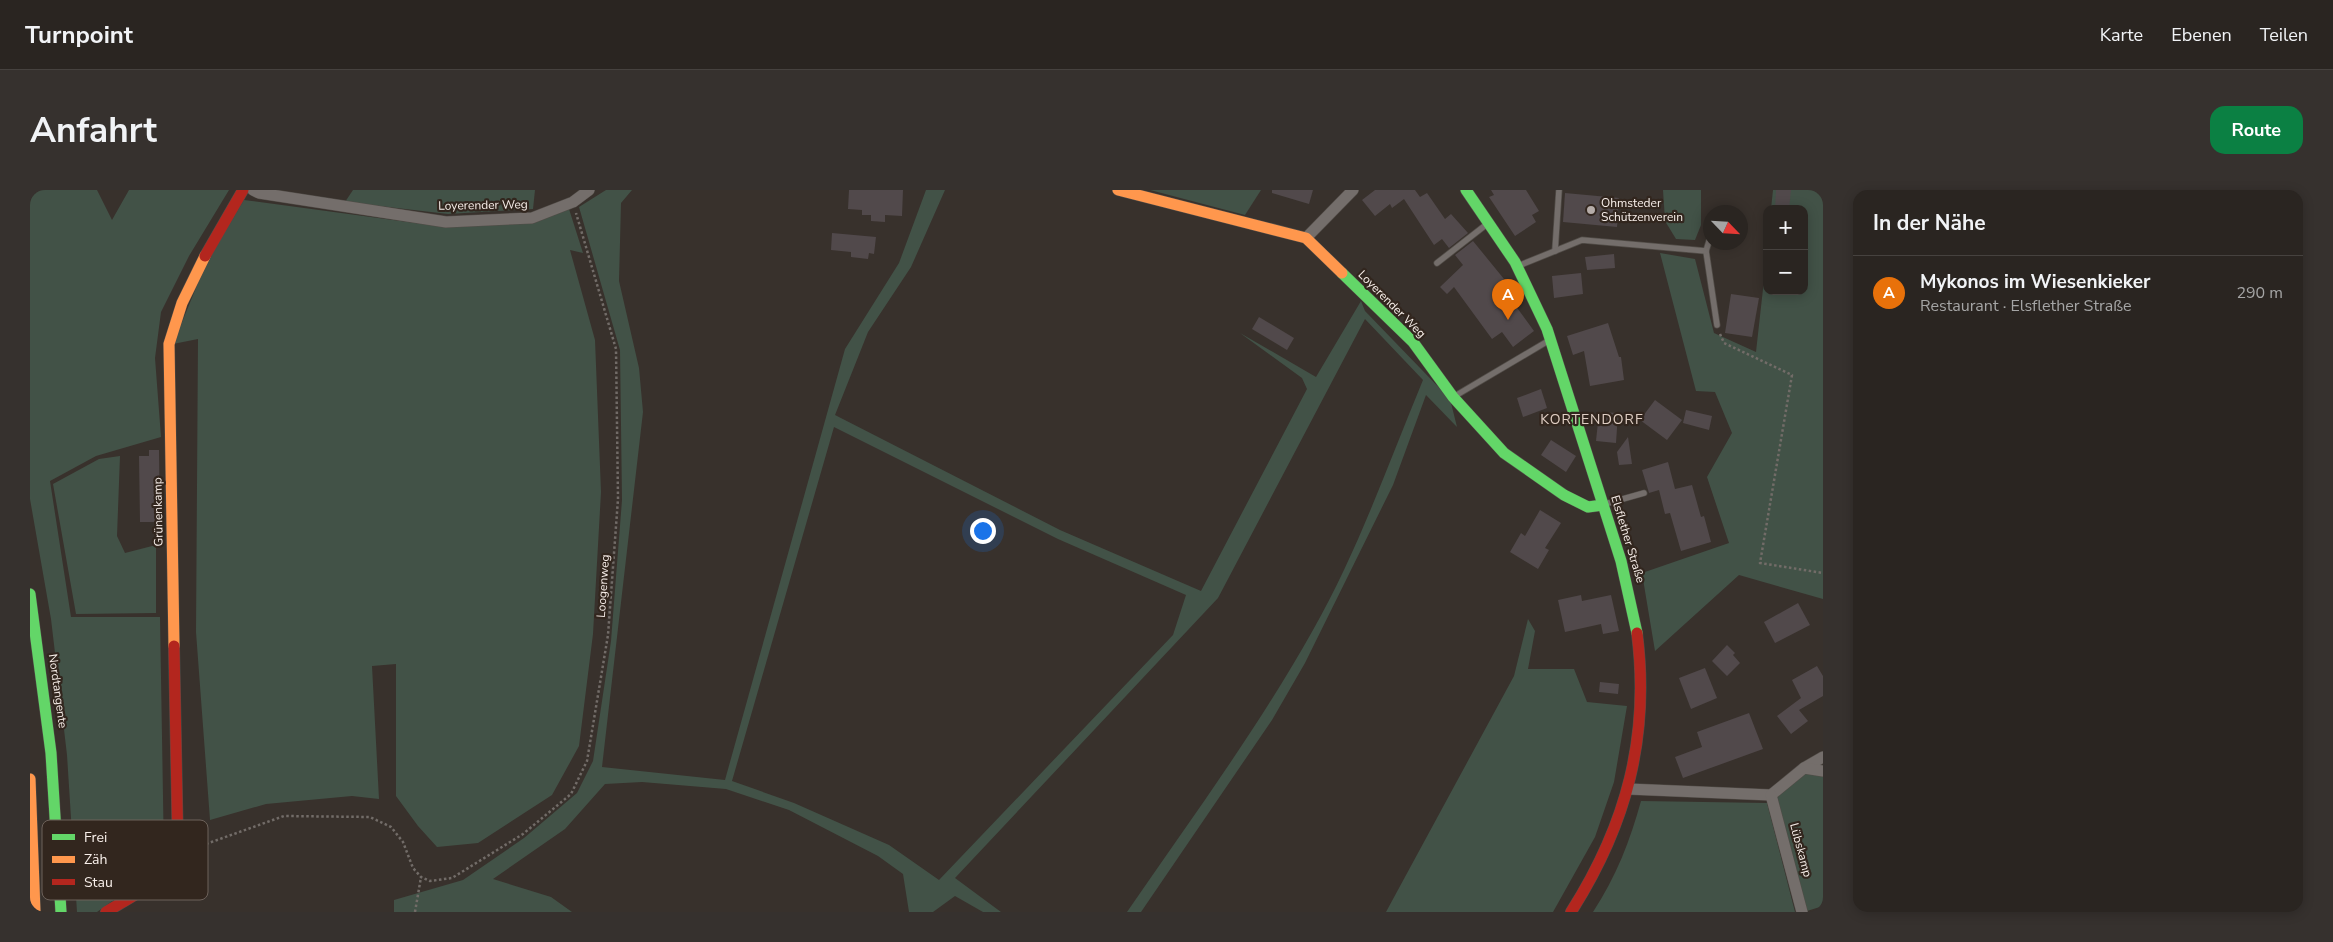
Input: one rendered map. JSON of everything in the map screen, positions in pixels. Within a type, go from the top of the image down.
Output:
[{"type":"main road","name":"Grünenkamp","points":[[176,820],[169,344],[176,316],[202,262],[243,190]]},
{"type":"main road","name":"Loyerender Weg","points":[[1118,190],[1306,238],[1413,342],[1454,397],[1504,453],[1564,495],[1588,507],[1603,505]]},
{"type":"main road","name":"Elsflether Straße","points":[[1466,190],[1518,266],[1550,340],[1630,593],[1637,626],[1642,676],[1641,710],[1628,789],[1609,843],[1586,890],[1572,912]]},
{"type":"main road","name":"Nordtangente","points":[[30,594],[48,712],[57,820]]},
{"type":"main road","points":[[30,779],[35,912]]},
{"type":"main road","points":[[106,912],[125,900]]},
{"type":"street","name":"Loyerender Weg","points":[[253,190],[342,207],[446,222],[532,218],[573,202],[589,190]]},
{"type":"street","points":[[1306,238],[1353,190]]},
{"type":"street","points":[[1628,789],[1771,794],[1804,768],[1823,757]]},
{"type":"street","points":[[1804,768],[1823,771]]},
{"type":"street","name":"Lübskamp","points":[[1771,794],[1802,912]]},
{"type":"lane","points":[[1556,251],[1559,190]]},
{"type":"lane","points":[[1437,263],[1489,223]]},
{"type":"lane","points":[[1518,266],[1582,240],[1706,251],[1717,324]]},
{"type":"lane","points":[[1454,397],[1550,340]]},
{"type":"lane","points":[[1603,505],[1644,492]]},
{"type":"path","name":"Loogenweg","points":[[421,877],[430,881],[452,878],[523,834],[571,794],[587,760],[608,636],[618,499],[616,349],[573,202]]},
{"type":"path","points":[[1717,324],[1724,343],[1792,375],[1760,563],[1823,574]]},
{"type":"path","points":[[208,844],[284,816],[370,817],[391,827],[403,842],[413,868],[421,877],[416,912]]},
{"type":"green space","points":[[30,190],[97,190],[112,220],[129,190],[229,190],[189,256],[161,312],[155,358],[161,437],[96,456],[50,481],[71,617],[160,617],[163,820],[71,820],[67,755],[51,619],[30,499]]},
{"type":"green space","points":[[353,190],[535,190],[533,209],[448,214],[345,202]]},
{"type":"green space","points":[[606,190],[632,190],[621,203],[619,281],[639,368],[643,412],[602,767],[725,780],[845,349],[899,263],[926,190],[945,190],[911,267],[868,332],[835,415],[1060,530],[1201,591],[1307,389],[1302,378],[1240,333],[1316,377],[1361,301],[1365,311],[1450,399],[1457,427],[1426,395],[1393,485],[1305,663],[1272,720],[1141,912],[1127,912],[1247,738],[1292,666],[1329,600],[1372,507],[1423,380],[1365,319],[1218,598],[955,878],[1001,912],[983,912],[955,896],[933,912],[909,912],[903,874],[878,856],[789,810],[726,789],[642,782],[605,784],[565,829],[493,879],[551,897],[572,912],[394,912],[394,900],[463,880],[524,838],[577,793],[593,761],[611,641],[622,500],[620,350],[579,207]],"holes":[[[834,427],[1058,539],[1186,595],[1173,635],[939,880],[889,845],[794,803],[732,781]]]},
{"type":"green space","points":[[1150,190],[1261,190],[1245,215]]},
{"type":"green space","points":[[1663,190],[1701,190],[1701,225],[1695,240],[1676,239],[1665,221]]},
{"type":"green space","points":[[1773,190],[1823,190],[1823,599],[1739,575],[1655,651],[1642,573],[1729,543],[1707,477],[1732,433],[1715,392],[1696,391],[1660,253],[1695,259],[1714,333],[1756,352],[1763,289],[1763,295],[1808,295],[1808,205],[1771,205]]},
{"type":"green space","points":[[244,200],[445,227],[569,209],[583,253],[570,250],[595,340],[601,492],[593,634],[579,746],[552,795],[478,843],[437,847],[418,826],[396,796],[396,664],[372,666],[379,799],[352,796],[266,804],[210,820],[196,632],[198,339],[173,344],[205,266]]},
{"type":"green space","points":[[120,456],[117,536],[125,553],[156,545],[156,613],[76,614],[53,484],[99,459]]},
{"type":"green space","points":[[1528,619],[1535,631],[1528,669],[1574,669],[1587,702],[1627,706],[1614,782],[1595,837],[1553,912],[1386,912],[1514,676]]},
{"type":"green space","points":[[1806,773],[1823,776],[1823,906],[1807,911],[1776,798]]},
{"type":"green space","points":[[1641,801],[1767,803],[1795,912],[1593,912],[1609,886],[1632,830]]},
{"type":"green space","points":[[76,900],[114,900],[97,912],[77,912]]},
{"type":"building","points":[[849,190],[903,190],[902,216],[885,215],[885,222],[871,221],[871,215],[862,215],[862,210],[848,209]]},
{"type":"building","points":[[1272,190],[1313,190],[1309,204],[1272,193]]},
{"type":"building","points":[[1375,190],[1415,190],[1420,197],[1427,193],[1445,219],[1451,214],[1468,233],[1449,248],[1442,239],[1434,245],[1404,199],[1392,208],[1390,204],[1375,216],[1362,200]]},
{"type":"building","points":[[1491,190],[1526,190],[1539,211],[1532,215],[1536,222],[1515,236],[1489,197],[1494,195]]},
{"type":"building","points":[[1776,190],[1791,190],[1789,205],[1775,205]]},
{"type":"building","name":"Ohmsteder Schützenverein","points":[[1565,193],[1619,198],[1617,227],[1563,222]]},
{"type":"building","points":[[832,233],[876,237],[874,254],[869,253],[868,259],[851,257],[851,252],[831,250]]},
{"type":"building","points":[[1473,241],[1504,279],[1499,283],[1534,331],[1513,347],[1502,332],[1492,339],[1454,287],[1447,294],[1440,287],[1463,265],[1455,255]]},
{"type":"building","points":[[1614,254],[1615,268],[1587,270],[1585,257]]},
{"type":"building","points":[[1581,273],[1583,294],[1554,298],[1552,276]]},
{"type":"building","points":[[1731,294],[1759,298],[1752,337],[1725,333]]},
{"type":"building","points":[[1259,317],[1294,338],[1287,350],[1252,329]]},
{"type":"building","points":[[1608,323],[1619,357],[1621,357],[1624,380],[1590,386],[1584,351],[1573,355],[1567,336]]},
{"type":"building","points":[[1541,389],[1547,408],[1523,417],[1517,398]]},
{"type":"building","points":[[1655,400],[1682,420],[1667,440],[1640,420]]},
{"type":"building","points":[[1686,410],[1712,416],[1709,430],[1683,423]]},
{"type":"building","points":[[1599,412],[1618,413],[1616,443],[1596,441]]},
{"type":"building","points":[[1628,437],[1632,464],[1619,465],[1617,452]]},
{"type":"building","points":[[1551,440],[1576,456],[1566,472],[1541,455]]},
{"type":"building","points":[[149,450],[159,450],[160,522],[140,522],[139,456],[149,456]]},
{"type":"building","points":[[1668,462],[1675,489],[1692,485],[1701,517],[1704,516],[1711,542],[1681,551],[1670,513],[1665,514],[1659,490],[1649,493],[1642,470]]},
{"type":"building","points":[[1540,510],[1561,523],[1545,548],[1549,550],[1538,569],[1510,552],[1521,533],[1525,536]]},
{"type":"building","points":[[1581,595],[1582,601],[1611,595],[1619,631],[1603,634],[1601,624],[1565,632],[1558,600]]},
{"type":"building","points":[[1798,603],[1810,625],[1775,643],[1764,622]]},
{"type":"building","points":[[1727,645],[1735,653],[1733,655],[1740,663],[1727,676],[1712,661]]},
{"type":"building","points":[[1817,666],[1823,676],[1823,696],[1799,710],[1808,721],[1791,734],[1777,716],[1801,698],[1792,680]]},
{"type":"building","points":[[1705,668],[1717,698],[1691,709],[1679,678]]},
{"type":"building","points":[[1600,682],[1619,684],[1618,694],[1599,692]]},
{"type":"building","points":[[1749,713],[1763,749],[1683,778],[1675,757],[1702,747],[1697,732]]},
{"type":"traffic: fast","points":[[1466,190],[1515,262],[1547,329],[1621,561],[1637,633]]},
{"type":"traffic: fast","points":[[1342,273],[1413,342],[1453,397],[1504,453],[1564,495],[1588,507],[1603,505]]},
{"type":"traffic: fast","points":[[30,594],[51,753],[55,820]]},
{"type":"traffic: fast","points":[[60,900],[61,912]]},
{"type":"traffic: slow","points":[[1118,190],[1306,238],[1342,273]]},
{"type":"traffic: slow","points":[[174,646],[169,344],[182,303],[205,256]]},
{"type":"traffic: slow","points":[[30,779],[35,912]]},
{"type":"traffic: jam","points":[[205,256],[243,190]]},
{"type":"traffic: jam","points":[[1571,912],[1607,846],[1630,778],[1637,743],[1640,708],[1637,633]]},
{"type":"traffic: jam","points":[[174,646],[177,820]]},
{"type":"traffic: jam","points":[[106,912],[126,900]]},
{"type":"place","name":"Ohmsteder Schützenverein","points":[[1591,210]]},
{"type":"place","name":"Mykonos im Wiesenkieker","points":[[1508,320]]},
{"type":"district","name":"KORTENDORF","points":[[1592,419]]}]
